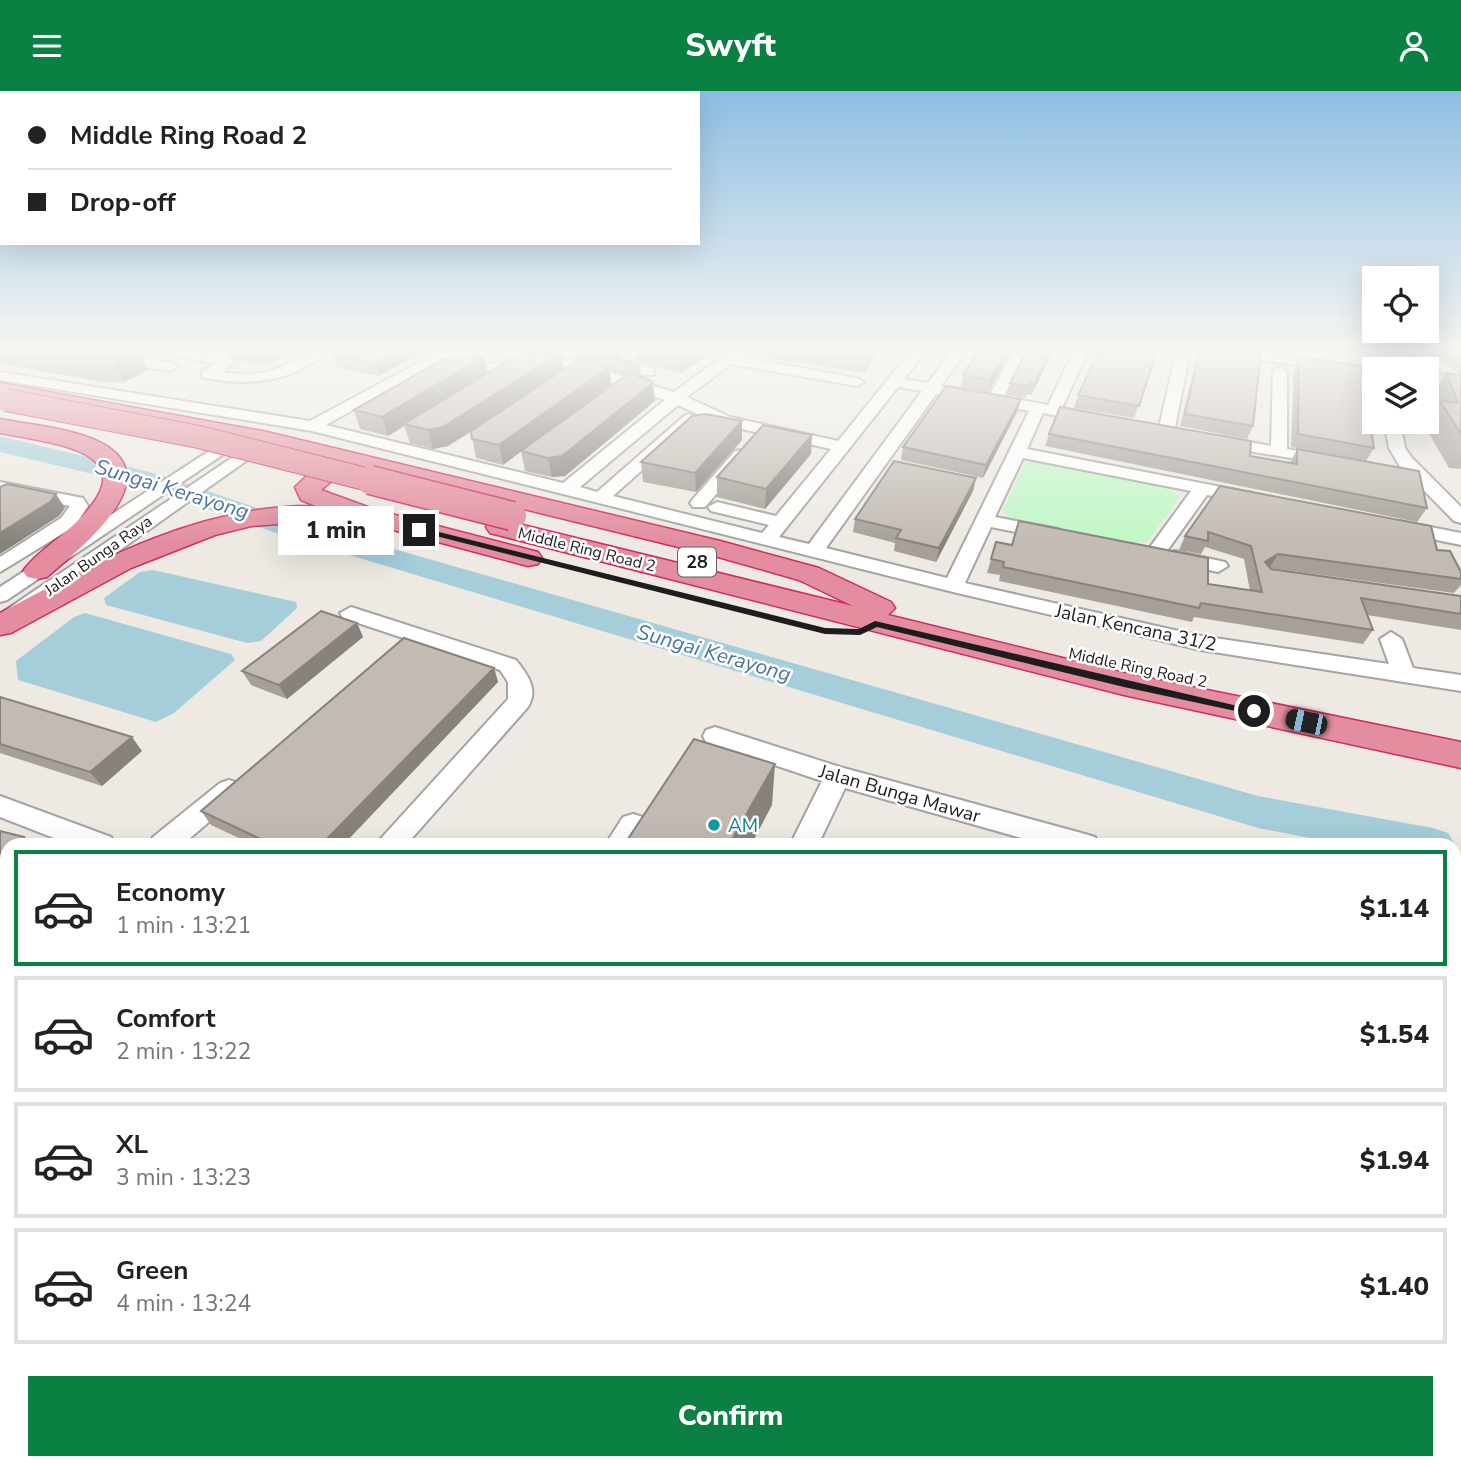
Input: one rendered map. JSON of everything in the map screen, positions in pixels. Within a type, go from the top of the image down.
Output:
[{"type":"highway","name":"Middle Ring Road 2","points":[[64,415],[506,521],[878,616],[1124,684],[1461,755]]},
{"type":"highway","points":[[0,426],[88,446],[115,442],[136,434],[147,424],[143,415]]},
{"type":"highway","points":[[145,415],[368,463],[758,560],[809,574],[878,616],[860,632],[825,631],[367,516],[310,495],[307,487],[320,476],[343,465],[368,463]]},
{"type":"highway","points":[[37,571],[86,511],[109,502],[116,488],[112,464],[88,446]]},
{"type":"highway","points":[[0,625],[118,561],[206,530],[291,515],[367,516]]},
{"type":"highway","name":"Middle Ring Road 2","points":[[878,616],[1461,734]]},
{"type":"street","name":"Jalan Kencana 31/2","points":[[232,415],[312,426],[389,445],[454,454],[506,474],[600,498],[953,586],[1201,643],[1461,683]]},
{"type":"street","points":[[312,426],[332,415]]},
{"type":"street","points":[[567,489],[646,415]]},
{"type":"street","points":[[600,498],[694,415]]},
{"type":"street","points":[[710,415],[842,447]]},
{"type":"street","points":[[768,538],[868,415]]},
{"type":"street","points":[[814,550],[913,415]]},
{"type":"street","points":[[953,586],[984,520],[992,488],[1041,415]]},
{"type":"street","points":[[1076,415],[1116,422]]},
{"type":"street","points":[[1166,432],[1170,415]]},
{"type":"street","points":[[1279,415],[1279,453]]},
{"type":"street","points":[[338,432],[362,419]]},
{"type":"street","points":[[389,445],[413,430]]},
{"type":"street","points":[[699,502],[763,430]]},
{"type":"street","points":[[1394,434],[1397,448],[1405,461],[1461,517]]},
{"type":"street","name":"Jalan Bunga Raya","points":[[0,596],[186,471],[255,437]]},
{"type":"street","name":"Jalan Bunga Raya","points":[[0,625],[213,476],[255,437]]},
{"type":"street","points":[[1203,439],[1345,465]]},
{"type":"street","points":[[1017,452],[1265,501]]},
{"type":"street","points":[[506,474],[528,457]]},
{"type":"street","points":[[876,463],[904,469]]},
{"type":"street","points":[[1385,472],[1425,479]]},
{"type":"street","points":[[616,483],[652,491]]},
{"type":"street","points":[[0,501],[9,489],[86,511]]},
{"type":"street","points":[[1202,489],[1148,552],[1218,566]]},
{"type":"street","points":[[675,497],[780,522]]},
{"type":"street","points":[[0,566],[68,522],[79,510],[86,511]]},
{"type":"street","points":[[984,520],[1076,538]]},
{"type":"street","points":[[1383,524],[1461,539]]},
{"type":"street","points":[[351,613],[508,665],[520,681],[520,701],[395,838]]},
{"type":"street","points":[[391,652],[412,635]]},
{"type":"street","points":[[1391,639],[1405,674]]},
{"type":"street","name":"Jalan Bunga Mawar","points":[[715,736],[837,776],[1060,838]]},
{"type":"street","points":[[171,838],[246,775]]},
{"type":"street","points":[[807,838],[837,776]]},
{"type":"street","points":[[0,806],[82,838]]},
{"type":"green space","points":[[1037,460],[1170,489],[1180,497],[1147,542],[1130,543],[1011,521],[1002,511],[1026,463]]},
{"type":"water","points":[[153,570],[296,602],[297,608],[261,641],[247,643],[106,605],[104,598],[140,572]]},
{"type":"water","points":[[85,613],[231,654],[235,660],[174,713],[156,722],[18,680],[16,661],[74,617]]},
{"type":"building","points":[[418,415],[462,415],[443,427],[428,430],[404,424]]},
{"type":"building","points":[[495,415],[541,415],[499,445],[472,439],[471,431]]},
{"type":"building","points":[[570,415],[613,415],[562,456],[548,458],[521,451]]},
{"type":"building","points":[[713,415],[742,421],[695,473],[641,462],[692,416]]},
{"type":"building","points":[[925,415],[1012,415],[986,465],[903,447]]},
{"type":"building","points":[[1057,415],[1107,415],[1251,441],[1250,456],[1297,464],[1297,449],[1419,471],[1427,508],[1049,434]]},
{"type":"building","points":[[1192,415],[1254,415],[1253,426]]},
{"type":"building","points":[[1298,415],[1362,415],[1362,434],[1372,434],[1374,448],[1298,434]]},
{"type":"building","points":[[1449,415],[1461,415],[1461,434]]},
{"type":"building","points":[[763,425],[812,435],[766,489],[717,477]]},
{"type":"building","points":[[894,461],[976,478],[939,548],[896,538],[901,530],[855,519]]},
{"type":"building","points":[[7,484],[56,494],[50,502],[0,533],[0,487]]},
{"type":"building","points":[[1220,486],[1431,526],[1437,550],[1450,551],[1461,572],[1461,579],[1278,554],[1265,562],[1271,569],[1461,596],[1461,614],[1361,598],[1373,630],[1201,603],[1199,608],[1003,567],[1004,562],[991,559],[996,542],[1012,545],[1019,521],[1208,558],[1208,584],[1262,592],[1251,546],[1208,532],[1208,541],[1185,536]]},
{"type":"building","points":[[321,611],[357,623],[279,685],[242,671]]},
{"type":"building","points":[[404,638],[494,668],[328,838],[258,838],[201,811]]},
{"type":"building","points":[[0,697],[132,737],[90,772],[0,744]]},
{"type":"building","points":[[694,739],[775,764],[733,838],[629,838]]},
{"type":"building","points":[[0,831],[24,837],[23,838],[0,838]]},
{"type":"waterway","name":"Sungai Kerayong","points":[[0,444],[145,479],[286,527],[1258,812],[1396,838]]},
{"type":"place","name":"AM","points":[[714,825]]},
{"type":"route","points":[[419,530],[825,631],[860,632],[875,624],[1124,684],[1254,711]]}]
